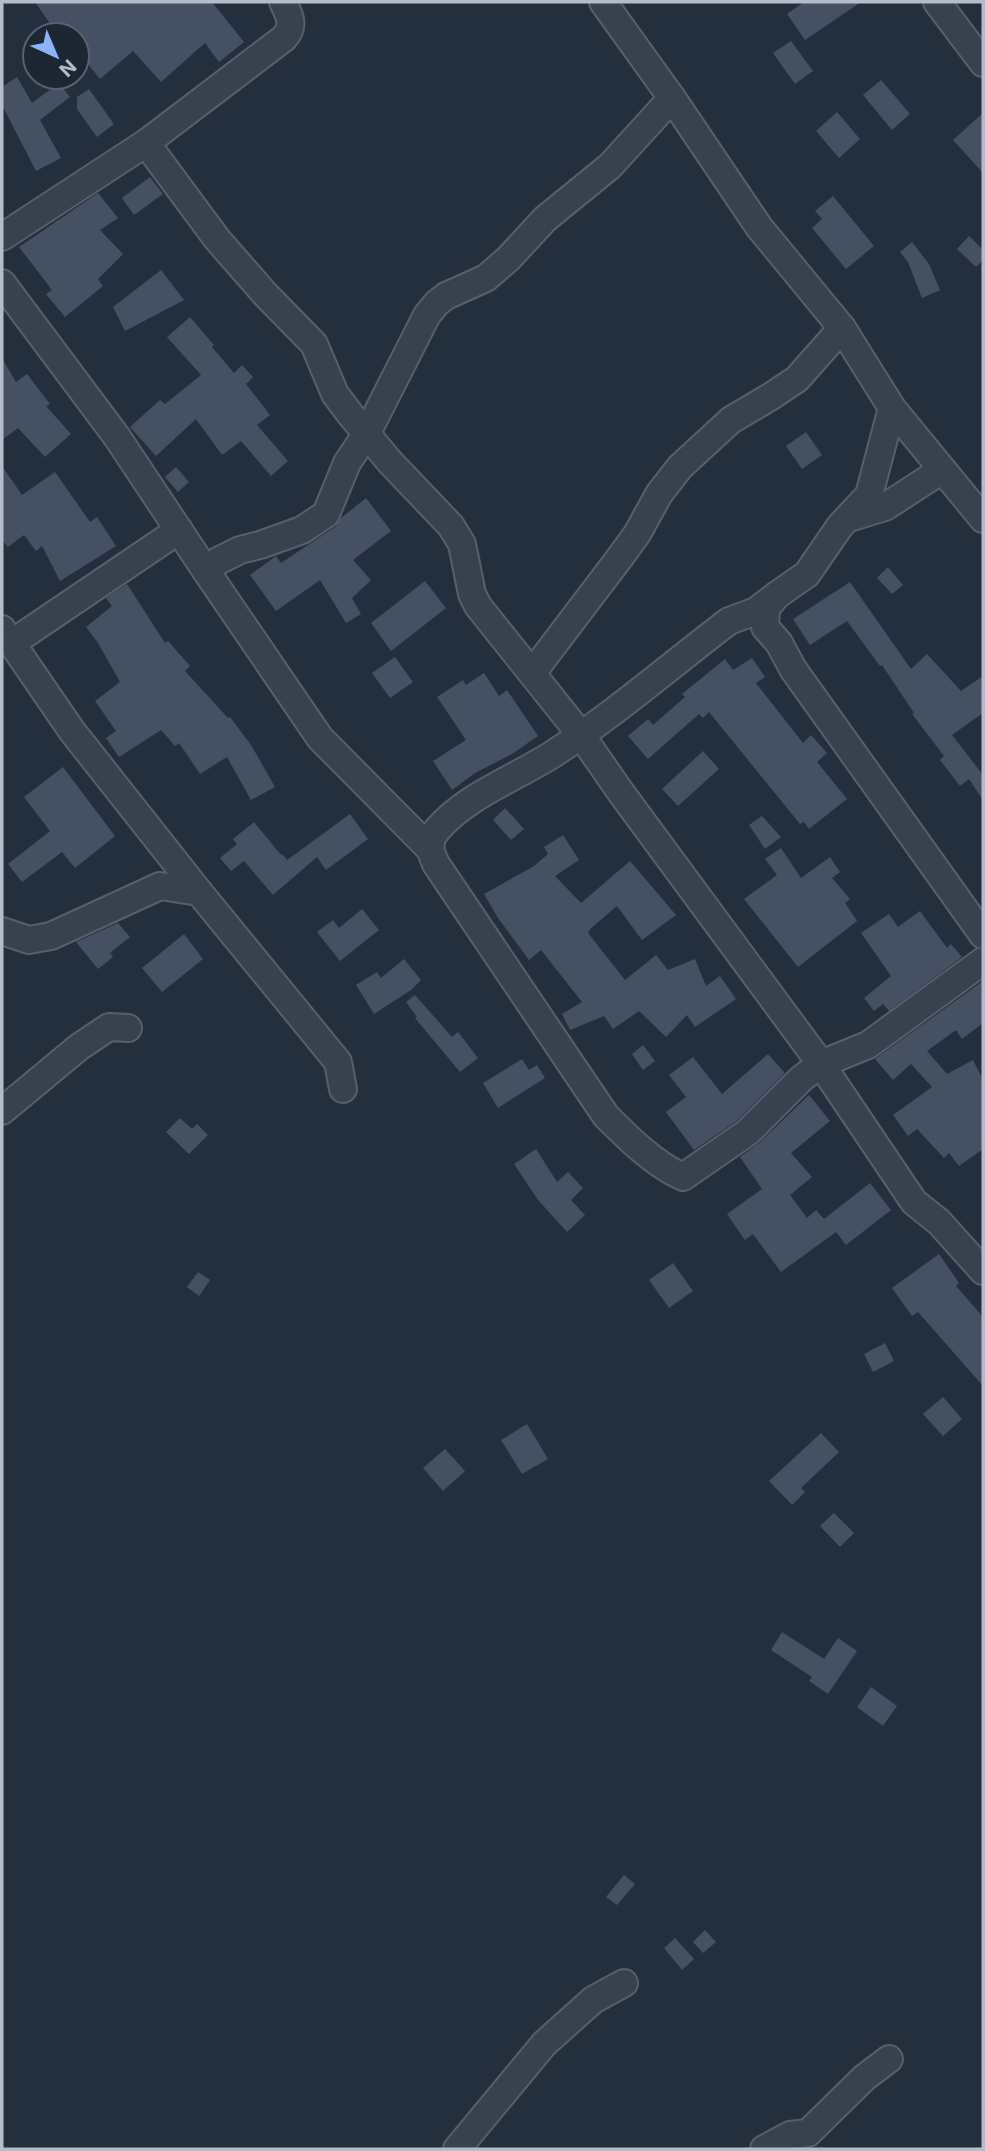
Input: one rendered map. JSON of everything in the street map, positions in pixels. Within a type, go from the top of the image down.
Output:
[{"type":"street","points":[[2,237],[146,144],[284,38],[290,30],[291,19],[283,2]]},
{"type":"street","points":[[603,2],[759,227],[842,328],[892,408],[942,470],[980,510]]},
{"type":"street","points":[[937,2],[983,63]]},
{"type":"street","points":[[206,571],[218,561],[240,550],[302,530],[326,514],[347,463],[367,433],[427,315],[437,303],[486,278],[508,259],[545,219],[610,166],[672,98]]},
{"type":"street","points":[[146,144],[217,239],[314,344],[335,394],[390,462],[451,526],[462,544],[472,594],[478,606],[581,735],[821,1064],[914,1202],[939,1222],[983,1271]]},
{"type":"street","points":[[2,284],[117,437],[320,738],[430,849]]},
{"type":"street","points":[[533,672],[637,534],[659,495],[680,467],[731,420],[797,379],[842,328]]},
{"type":"street","points":[[892,408],[869,495],[849,517],[807,574],[756,611],[729,621],[581,735],[470,802],[438,828],[430,839],[430,849],[436,864],[606,1116],[624,1134],[683,1177],[748,1132],[802,1078],[821,1064],[868,1045],[983,961]]},
{"type":"street","points":[[849,517],[885,507],[942,470]]},
{"type":"street","points":[[179,530],[7,636],[72,730],[199,892],[338,1062],[343,1089]]},
{"type":"street","points":[[777,595],[766,608],[765,627],[779,643],[801,680],[983,934]]},
{"type":"street","points":[[2,932],[29,940],[51,936],[160,886],[199,892]]},
{"type":"street","points":[[2,1111],[89,1040],[109,1027],[128,1028]]},
{"type":"street","points":[[457,2149],[544,2044],[593,2000],[624,1983]]},
{"type":"street","points":[[764,2149],[790,2135],[808,2133],[864,2078],[889,2059]]},
{"type":"building","points":[[35,2],[212,2],[244,42],[219,62],[205,43],[161,82],[133,51],[100,79],[91,68],[91,21],[48,21]]},
{"type":"building","points":[[804,2],[861,2],[805,40],[787,14]]},
{"type":"building","points":[[791,41],[813,71],[795,84],[773,53]]},
{"type":"building","points":[[17,77],[21,91],[25,91],[32,103],[48,91],[65,91],[70,97],[40,120],[61,158],[36,171],[2,105],[2,87]]},
{"type":"building","points":[[881,80],[910,114],[892,130],[863,95]]},
{"type":"building","points":[[90,91],[114,124],[97,137],[77,109],[77,97]]},
{"type":"building","points":[[837,112],[860,139],[839,158],[816,131]]},
{"type":"building","points":[[983,113],[983,173],[953,140]]},
{"type":"building","points":[[150,177],[163,194],[134,215],[122,198]]},
{"type":"building","points":[[98,193],[118,218],[100,230],[123,254],[98,279],[103,286],[65,317],[46,294],[52,290],[19,247]]},
{"type":"building","points":[[833,196],[874,246],[846,269],[812,228],[822,219],[815,211]]},
{"type":"building","points":[[969,236],[983,250],[983,260],[976,267],[957,249]]},
{"type":"building","points":[[912,242],[929,264],[940,290],[922,298],[908,262],[900,252]]},
{"type":"building","points":[[161,270],[184,300],[125,331],[113,307]]},
{"type":"building","points":[[190,317],[234,373],[242,365],[253,377],[246,384],[270,415],[257,425],[288,461],[271,476],[241,441],[222,455],[196,419],[156,456],[130,427],[160,400],[165,404],[201,375],[167,337]]},
{"type":"building","points":[[2,358],[16,382],[27,374],[50,404],[46,406],[71,434],[45,457],[18,428],[2,440]]},
{"type":"building","points":[[806,432],[822,455],[802,469],[786,446]]},
{"type":"building","points":[[2,466],[22,495],[55,472],[90,522],[97,517],[116,546],[60,581],[42,546],[36,551],[24,535],[8,547],[2,540]]},
{"type":"building","points":[[176,467],[189,482],[178,492],[165,477]]},
{"type":"building","points":[[366,498],[391,531],[353,560],[371,580],[352,598],[361,614],[346,623],[320,580],[276,611],[250,575],[276,556],[281,563],[335,527],[341,518]]},
{"type":"building","points":[[888,567],[903,585],[892,594],[877,578]]},
{"type":"building","points":[[425,581],[446,608],[391,651],[371,623]]},
{"type":"building","points":[[850,582],[911,669],[927,654],[961,691],[983,676],[983,713],[952,735],[983,775],[983,800],[969,779],[960,786],[940,760],[944,756],[912,714],[914,713],[882,665],[880,666],[847,621],[810,645],[793,619]]},
{"type":"building","points":[[127,584],[165,643],[168,641],[190,666],[185,671],[228,718],[230,717],[251,745],[275,787],[251,800],[227,757],[200,774],[179,743],[175,746],[161,730],[119,757],[106,738],[116,731],[95,701],[120,682],[86,627],[112,606],[106,598]]},
{"type":"building","points":[[395,657],[413,682],[390,698],[372,673]]},
{"type":"building","points":[[752,658],[765,677],[756,683],[803,743],[811,735],[827,753],[817,762],[847,799],[809,829],[804,822],[800,824],[709,712],[703,718],[699,714],[648,759],[628,736],[648,719],[653,725],[685,697],[682,694],[725,659],[733,670]]},
{"type":"building","points":[[484,673],[499,696],[507,690],[538,736],[512,754],[475,773],[452,790],[433,761],[466,740],[437,697],[463,680],[466,685]]},
{"type":"building","points":[[703,751],[719,769],[678,806],[662,789]]},
{"type":"building","points":[[63,767],[115,836],[75,868],[62,852],[22,882],[8,864],[50,831],[24,797]]},
{"type":"building","points":[[505,808],[524,829],[511,840],[493,820]]},
{"type":"building","points":[[350,814],[368,839],[326,870],[317,857],[273,895],[244,861],[231,871],[220,858],[237,844],[233,839],[254,822],[287,860]]},
{"type":"building","points":[[762,816],[781,837],[765,849],[749,825]]},
{"type":"building","points":[[563,835],[579,860],[555,876],[581,903],[630,861],[676,915],[642,940],[617,906],[590,929],[588,933],[625,980],[656,955],[668,970],[695,959],[706,986],[720,976],[736,999],[695,1027],[687,1015],[666,1037],[639,1011],[613,1029],[604,1016],[570,1030],[562,1014],[582,1002],[541,950],[529,960],[484,894],[534,866],[548,854],[544,847]]},
{"type":"building","points":[[781,848],[801,878],[830,857],[840,872],[832,878],[850,899],[845,903],[857,921],[798,967],[744,899],[777,875],[765,859]]},
{"type":"building","points":[[362,909],[379,930],[340,961],[317,932],[333,920],[339,928]]},
{"type":"building","points":[[920,911],[947,948],[951,944],[962,957],[889,1011],[883,1004],[874,1011],[864,998],[891,976],[861,933],[889,914],[898,927]]},
{"type":"building","points":[[118,923],[130,937],[110,953],[113,957],[98,969],[76,942]]},
{"type":"building","points":[[184,934],[203,959],[162,992],[142,968]]},
{"type":"building","points":[[404,959],[421,980],[411,990],[374,1014],[356,985],[377,972],[381,978]]},
{"type":"building","points":[[983,981],[983,1023],[962,1039],[956,1030],[927,1051],[947,1074],[973,1060],[983,1080],[983,1149],[959,1166],[949,1153],[944,1158],[917,1129],[908,1136],[893,1115],[932,1087],[911,1064],[893,1080],[875,1059]]},
{"type":"building","points":[[415,995],[452,1037],[458,1032],[478,1058],[460,1072],[415,1018],[417,1017],[406,1002]]},
{"type":"building","points":[[643,1045],[655,1061],[643,1070],[632,1054]]},
{"type":"building","points":[[768,1054],[785,1073],[738,1120],[694,1150],[666,1112],[686,1097],[669,1075],[693,1057],[722,1094]]},
{"type":"building","points":[[522,1059],[529,1070],[537,1065],[545,1078],[498,1108],[483,1083]]},
{"type":"building","points":[[809,1095],[830,1121],[791,1153],[812,1177],[790,1195],[807,1218],[816,1210],[824,1219],[870,1183],[891,1210],[846,1245],[836,1232],[781,1272],[753,1234],[745,1240],[727,1214],[762,1189],[740,1157],[759,1143]]},
{"type":"building","points":[[180,1118],[192,1129],[197,1124],[208,1135],[189,1154],[166,1132]]},
{"type":"building","points":[[536,1149],[557,1182],[568,1172],[583,1188],[571,1200],[585,1215],[567,1232],[538,1200],[514,1164]]},
{"type":"building","points":[[939,1254],[959,1283],[956,1286],[983,1317],[983,1386],[918,1312],[912,1316],[892,1288]]},
{"type":"building","points":[[673,1263],[693,1291],[669,1308],[649,1280]]},
{"type":"building","points":[[198,1272],[210,1280],[199,1296],[187,1287]]},
{"type":"building","points":[[885,1343],[894,1361],[873,1372],[864,1354]]},
{"type":"building","points":[[943,1397],[962,1419],[943,1436],[923,1414]]},
{"type":"building","points":[[527,1424],[548,1459],[522,1474],[501,1440]]},
{"type":"building","points":[[821,1433],[839,1452],[801,1488],[805,1492],[792,1505],[769,1481]]},
{"type":"building","points":[[445,1449],[465,1471],[443,1491],[423,1468]]},
{"type":"building","points":[[834,1513],[854,1533],[840,1547],[820,1526]]},
{"type":"building","points":[[782,1632],[824,1659],[838,1638],[857,1651],[828,1694],[809,1681],[812,1677],[771,1650]]},
{"type":"building","points":[[871,1687],[897,1706],[883,1726],[857,1707]]},
{"type":"building","points":[[624,1875],[635,1884],[617,1905],[606,1897]]},
{"type":"building","points":[[705,1930],[716,1942],[703,1953],[693,1942]]},
{"type":"building","points":[[675,1938],[694,1959],[682,1970],[664,1948]]}]
